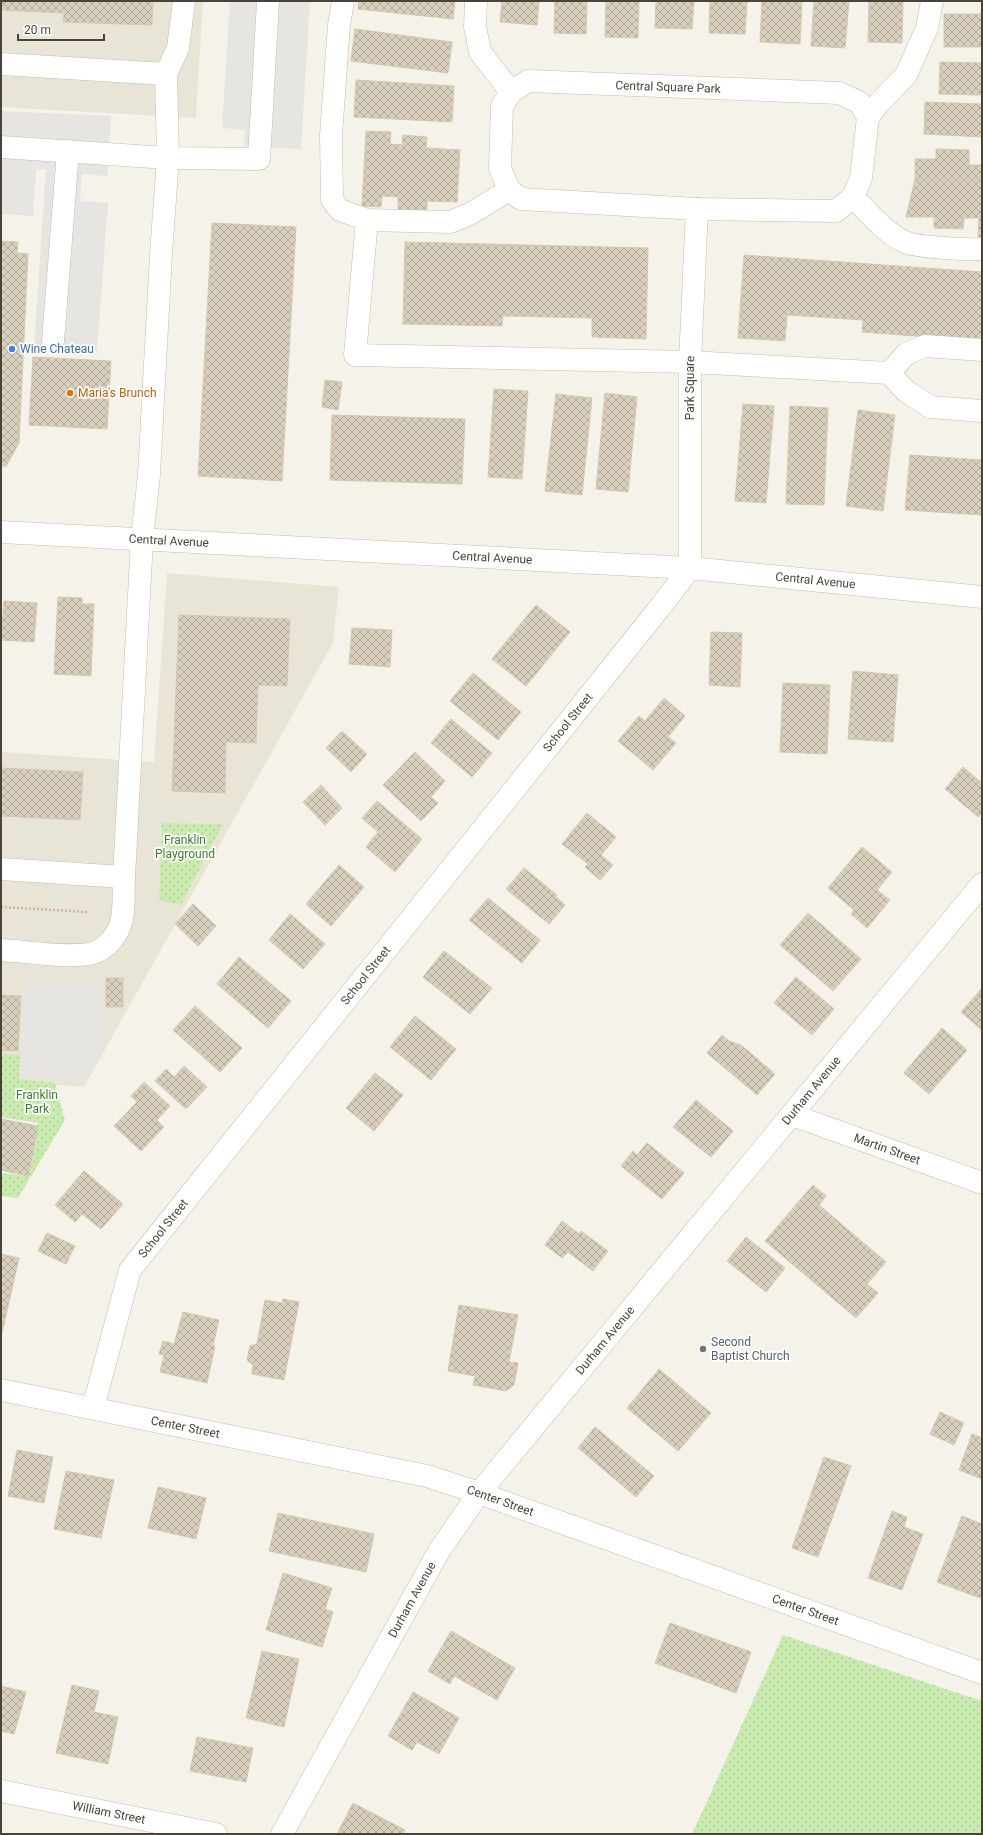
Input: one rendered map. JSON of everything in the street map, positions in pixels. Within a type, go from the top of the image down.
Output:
[{"type":"street","points":[[1,950],[79,955],[94,952],[106,946],[116,936],[121,922],[142,539],[149,475],[161,254],[168,158],[166,74],[178,48],[184,1]]},
{"type":"street","points":[[1,147],[168,158],[259,159],[268,1]]},
{"type":"street","points":[[343,1],[339,25],[331,135],[332,200],[340,210],[367,220],[450,222],[470,214],[509,190],[521,199],[697,209],[836,211],[852,198],[861,178],[868,117],[879,103],[906,75],[928,28],[932,1]]},
{"type":"street","points":[[476,1],[475,27],[480,52],[511,92]]},
{"type":"street","points":[[1,64],[166,74]]},
{"type":"street","name":"Central Square Park","points":[[509,190],[500,168],[502,106],[511,92],[528,81],[840,93],[859,102],[868,117]]},
{"type":"street","points":[[53,341],[68,151]]},
{"type":"street","points":[[852,198],[905,243],[966,250],[982,249]]},
{"type":"street","name":"Park Square","points":[[690,568],[690,362],[697,209]]},
{"type":"street","points":[[367,220],[355,355],[690,362],[889,373],[906,391],[930,407],[982,411]]},
{"type":"street","points":[[889,373],[906,354],[925,346],[982,350]]},
{"type":"street","name":"Central Avenue","points":[[1,532],[690,568],[982,597]]},
{"type":"street","name":"School Street","points":[[93,1408],[130,1270],[690,568]]},
{"type":"street","points":[[1,869],[124,877]]},
{"type":"street","name":"Durham Avenue","points":[[282,1834],[439,1551],[479,1492],[792,1116],[982,884]]},
{"type":"street","name":"Martin Street","points":[[792,1116],[982,1183]]},
{"type":"street","name":"Center Street","points":[[1,1390],[427,1476],[479,1492],[982,1673]]},
{"type":"street","name":"William Street","points":[[1,1791],[216,1834]]},
{"type":"path","points":[[1,907],[88,912]]},
{"type":"shaded area","points":[[1,1],[203,1],[196,118],[1,107]]},
{"type":"shaded area","points":[[230,1],[310,1],[301,149],[244,146],[245,130],[222,128]]},
{"type":"shaded area","points":[[1,111],[111,116],[107,176],[82,174],[80,201],[108,203],[97,351],[34,347],[46,169],[36,169],[33,216],[1,214]]},
{"type":"shaded area","points":[[167,573],[339,587],[333,643],[84,1087],[1,1080],[1,752],[154,762]]},
{"type":"shaded area","points":[[25,982],[103,982],[103,1054],[84,1081],[19,1079]]},
{"type":"green space","name":"Franklin Playground","points":[[162,823],[223,824],[181,905],[159,900]]},
{"type":"green space","name":"Franklin Park","points":[[1,1054],[20,1055],[19,1079],[55,1083],[65,1120],[18,1198],[1,1196],[1,1173],[27,1176],[38,1123],[1,1117]]},
{"type":"green space","points":[[783,1635],[982,1701],[982,1834],[692,1834]]},
{"type":"building","points":[[1,1],[153,1],[152,25],[63,22],[64,13],[1,10]]},
{"type":"building","points":[[359,1],[455,1],[453,19],[358,9]]},
{"type":"building","points":[[502,1],[539,1],[537,25],[500,22]]},
{"type":"building","points":[[555,1],[587,1],[586,34],[554,33]]},
{"type":"building","points":[[606,1],[639,1],[638,38],[605,37]]},
{"type":"building","points":[[656,1],[694,1],[692,29],[655,28]]},
{"type":"building","points":[[710,1],[747,1],[745,34],[709,33]]},
{"type":"building","points":[[762,1],[802,1],[800,44],[760,42]]},
{"type":"building","points":[[814,1],[849,1],[845,48],[811,46]]},
{"type":"building","points":[[869,1],[903,1],[902,43],[868,42]]},
{"type":"building","points":[[944,14],[982,14],[982,47],[944,47]]},
{"type":"building","points":[[355,29],[452,42],[448,73],[351,61]]},
{"type":"building","points":[[940,62],[982,63],[982,95],[939,94]]},
{"type":"building","points":[[356,80],[454,86],[452,122],[354,117]]},
{"type":"building","points":[[925,102],[982,104],[982,137],[924,134]]},
{"type":"building","points":[[366,131],[391,132],[390,144],[402,145],[403,135],[427,137],[426,148],[460,150],[457,202],[427,201],[427,212],[398,211],[398,197],[382,196],[381,207],[362,206]]},
{"type":"building","points":[[936,149],[969,150],[969,165],[982,165],[982,179],[915,179],[915,159],[936,159]]},
{"type":"building","points":[[915,179],[982,179],[982,237],[978,237],[979,218],[964,218],[963,229],[934,228],[934,217],[906,217]]},
{"type":"building","points":[[212,223],[296,227],[282,481],[198,476]]},
{"type":"building","name":"Wine Chateau","points":[[1,241],[18,242],[17,253],[28,254],[19,443],[6,466],[1,466]]},
{"type":"building","points":[[405,242],[648,248],[646,339],[592,337],[592,318],[503,316],[502,326],[403,324]]},
{"type":"building","points":[[744,255],[982,272],[982,341],[862,332],[863,320],[787,315],[785,341],[738,338]]},
{"type":"building","name":"Maria's Brunch","points":[[33,357],[111,361],[107,429],[29,425]]},
{"type":"building","points":[[325,380],[342,382],[338,410],[322,407]]},
{"type":"building","points":[[494,389],[528,391],[522,479],[488,477]]},
{"type":"building","points":[[605,393],[637,397],[628,492],[596,489]]},
{"type":"building","points":[[556,394],[592,398],[582,495],[545,491]]},
{"type":"building","points":[[743,404],[774,406],[766,503],[735,501]]},
{"type":"building","points":[[790,406],[828,408],[824,505],[786,504]]},
{"type":"building","points":[[858,410],[895,415],[883,511],[846,506]]},
{"type":"building","points":[[332,415],[465,419],[462,484],[330,480]]},
{"type":"building","points":[[910,455],[982,460],[982,515],[905,510]]},
{"type":"building","points":[[58,597],[82,598],[82,604],[94,604],[91,676],[54,674]]},
{"type":"building","points":[[4,601],[37,603],[34,642],[1,640]]},
{"type":"building","points":[[536,605],[570,632],[526,686],[492,659]]},
{"type":"building","points":[[179,615],[290,619],[287,686],[258,685],[256,743],[226,742],[225,793],[172,791]]},
{"type":"building","points":[[352,628],[392,630],[390,667],[349,664]]},
{"type":"building","points":[[711,632],[742,633],[740,687],[709,685]]},
{"type":"building","points":[[853,671],[898,675],[893,742],[848,739]]},
{"type":"building","points":[[473,673],[521,712],[498,740],[450,701]]},
{"type":"building","points":[[783,683],[830,685],[827,754],[780,752]]},
{"type":"building","points":[[664,698],[685,716],[668,737],[676,743],[653,770],[618,741],[639,716],[645,721]]},
{"type":"building","points":[[451,719],[492,753],[472,777],[431,743]]},
{"type":"building","points":[[342,731],[367,754],[351,772],[326,748]]},
{"type":"building","points":[[415,752],[445,781],[431,797],[438,803],[421,821],[383,785]]},
{"type":"building","points":[[963,767],[982,783],[982,812],[978,817],[945,789]]},
{"type":"building","points":[[1,768],[83,772],[80,820],[1,816]]},
{"type":"building","points":[[321,785],[342,808],[325,825],[303,802]]},
{"type":"building","points":[[377,801],[422,839],[395,872],[366,847],[378,832],[362,818]]},
{"type":"building","points":[[587,813],[616,837],[601,855],[613,865],[600,880],[585,867],[588,864],[562,844]]},
{"type":"building","points":[[862,847],[892,872],[877,890],[890,900],[867,928],[851,914],[854,910],[828,888]]},
{"type":"building","points":[[339,865],[364,887],[331,926],[306,904]]},
{"type":"building","points":[[524,868],[557,895],[556,897],[565,905],[549,924],[506,889]]},
{"type":"building","points":[[488,898],[540,940],[522,963],[469,920]]},
{"type":"building","points":[[193,904],[216,926],[198,946],[175,924]]},
{"type":"building","points":[[808,913],[861,959],[833,991],[780,945]]},
{"type":"building","points":[[290,914],[325,944],[303,969],[269,940]]},
{"type":"building","points":[[444,951],[492,988],[470,1014],[423,977]]},
{"type":"building","points":[[239,957],[291,1001],[268,1028],[217,984]]},
{"type":"building","points":[[796,977],[834,1009],[812,1035],[774,1003]]},
{"type":"building","points":[[106,978],[123,978],[123,1007],[106,1007]]},
{"type":"building","points":[[982,988],[982,1030],[961,1012]]},
{"type":"building","points":[[1,995],[21,996],[18,1051],[1,1050]]},
{"type":"building","points":[[195,1006],[242,1048],[220,1072],[173,1030]]},
{"type":"building","points":[[415,1016],[456,1049],[431,1080],[390,1047]]},
{"type":"building","points":[[942,1028],[967,1050],[929,1094],[904,1073]]},
{"type":"building","points":[[722,1035],[729,1041],[741,1045],[775,1074],[757,1095],[707,1053]]},
{"type":"building","points":[[184,1066],[207,1087],[186,1109],[155,1081],[166,1069],[174,1077]]},
{"type":"building","points":[[375,1073],[403,1095],[374,1131],[346,1108]]},
{"type":"building","points":[[144,1082],[170,1106],[157,1120],[164,1127],[141,1151],[114,1126],[137,1102],[131,1096]]},
{"type":"building","points":[[696,1100],[733,1131],[711,1157],[673,1127]]},
{"type":"building","points":[[1,1119],[38,1126],[28,1176],[1,1170]]},
{"type":"building","points":[[647,1143],[684,1173],[662,1199],[621,1166],[633,1151],[637,1155]]},
{"type":"building","points":[[84,1171],[123,1204],[101,1229],[82,1214],[75,1222],[55,1205]]},
{"type":"building","points":[[813,1185],[826,1196],[819,1205],[886,1262],[867,1284],[878,1293],[856,1318],[765,1241]]},
{"type":"building","points":[[562,1221],[579,1234],[581,1231],[608,1251],[593,1271],[568,1252],[562,1258],[545,1245]]},
{"type":"building","points":[[47,1233],[75,1246],[66,1264],[38,1251]]},
{"type":"building","points":[[746,1237],[785,1268],[766,1292],[727,1261]]},
{"type":"building","points":[[1,1254],[19,1258],[2,1333],[1,1333]]},
{"type":"building","points":[[283,1299],[299,1302],[284,1380],[252,1374],[253,1365],[247,1360],[250,1346],[257,1344],[265,1300],[282,1303]]},
{"type":"building","points":[[459,1305],[518,1315],[509,1362],[518,1363],[514,1385],[506,1391],[473,1385],[475,1376],[448,1371]]},
{"type":"building","points":[[183,1312],[219,1320],[213,1345],[215,1346],[207,1383],[160,1372],[164,1355],[159,1354],[163,1341],[174,1344]]},
{"type":"building","points":[[659,1369],[711,1413],[678,1451],[627,1408]]},
{"type":"building","points":[[940,1412],[964,1423],[954,1445],[930,1434]]},
{"type":"building","points":[[595,1427],[654,1476],[636,1497],[578,1448]]},
{"type":"building","points":[[972,1434],[982,1438],[982,1479],[959,1470]]},
{"type":"building","points":[[17,1450],[53,1457],[44,1503],[8,1496]]},
{"type":"building","points":[[824,1457],[851,1466],[818,1557],[792,1548]]},
{"type":"building","points":[[66,1471],[114,1480],[101,1538],[54,1529]]},
{"type":"building","points":[[158,1487],[206,1498],[196,1539],[148,1528]]},
{"type":"building","points":[[892,1511],[907,1517],[904,1527],[923,1534],[902,1590],[868,1578]]},
{"type":"building","points":[[278,1513],[374,1534],[366,1572],[269,1551]]},
{"type":"building","points":[[962,1516],[982,1524],[982,1593],[980,1598],[937,1582]]},
{"type":"building","points":[[283,1573],[332,1588],[325,1609],[333,1612],[322,1647],[266,1630]]},
{"type":"building","points":[[670,1623],[751,1652],[736,1693],[655,1663]]},
{"type":"building","points":[[451,1631],[515,1668],[497,1700],[454,1676],[450,1684],[428,1671]]},
{"type":"building","points":[[262,1651],[299,1659],[284,1727],[246,1718]]},
{"type":"building","points":[[72,1685],[99,1691],[94,1712],[118,1717],[108,1764],[56,1753]]},
{"type":"building","points":[[1,1686],[26,1692],[14,1734],[1,1731]]},
{"type":"building","points":[[413,1692],[459,1718],[439,1754],[417,1742],[412,1750],[388,1736]]},
{"type":"building","points":[[197,1737],[253,1748],[246,1782],[190,1771]]},
{"type":"building","points":[[353,1803],[405,1830],[403,1834],[341,1834],[338,1832]]},
{"type":"place","name":"Wine Chateau","points":[[12,349]]},
{"type":"place","name":"Maria's Brunch","points":[[70,393]]},
{"type":"place","name":"Second Baptist Church","points":[[703,1349]]}]
